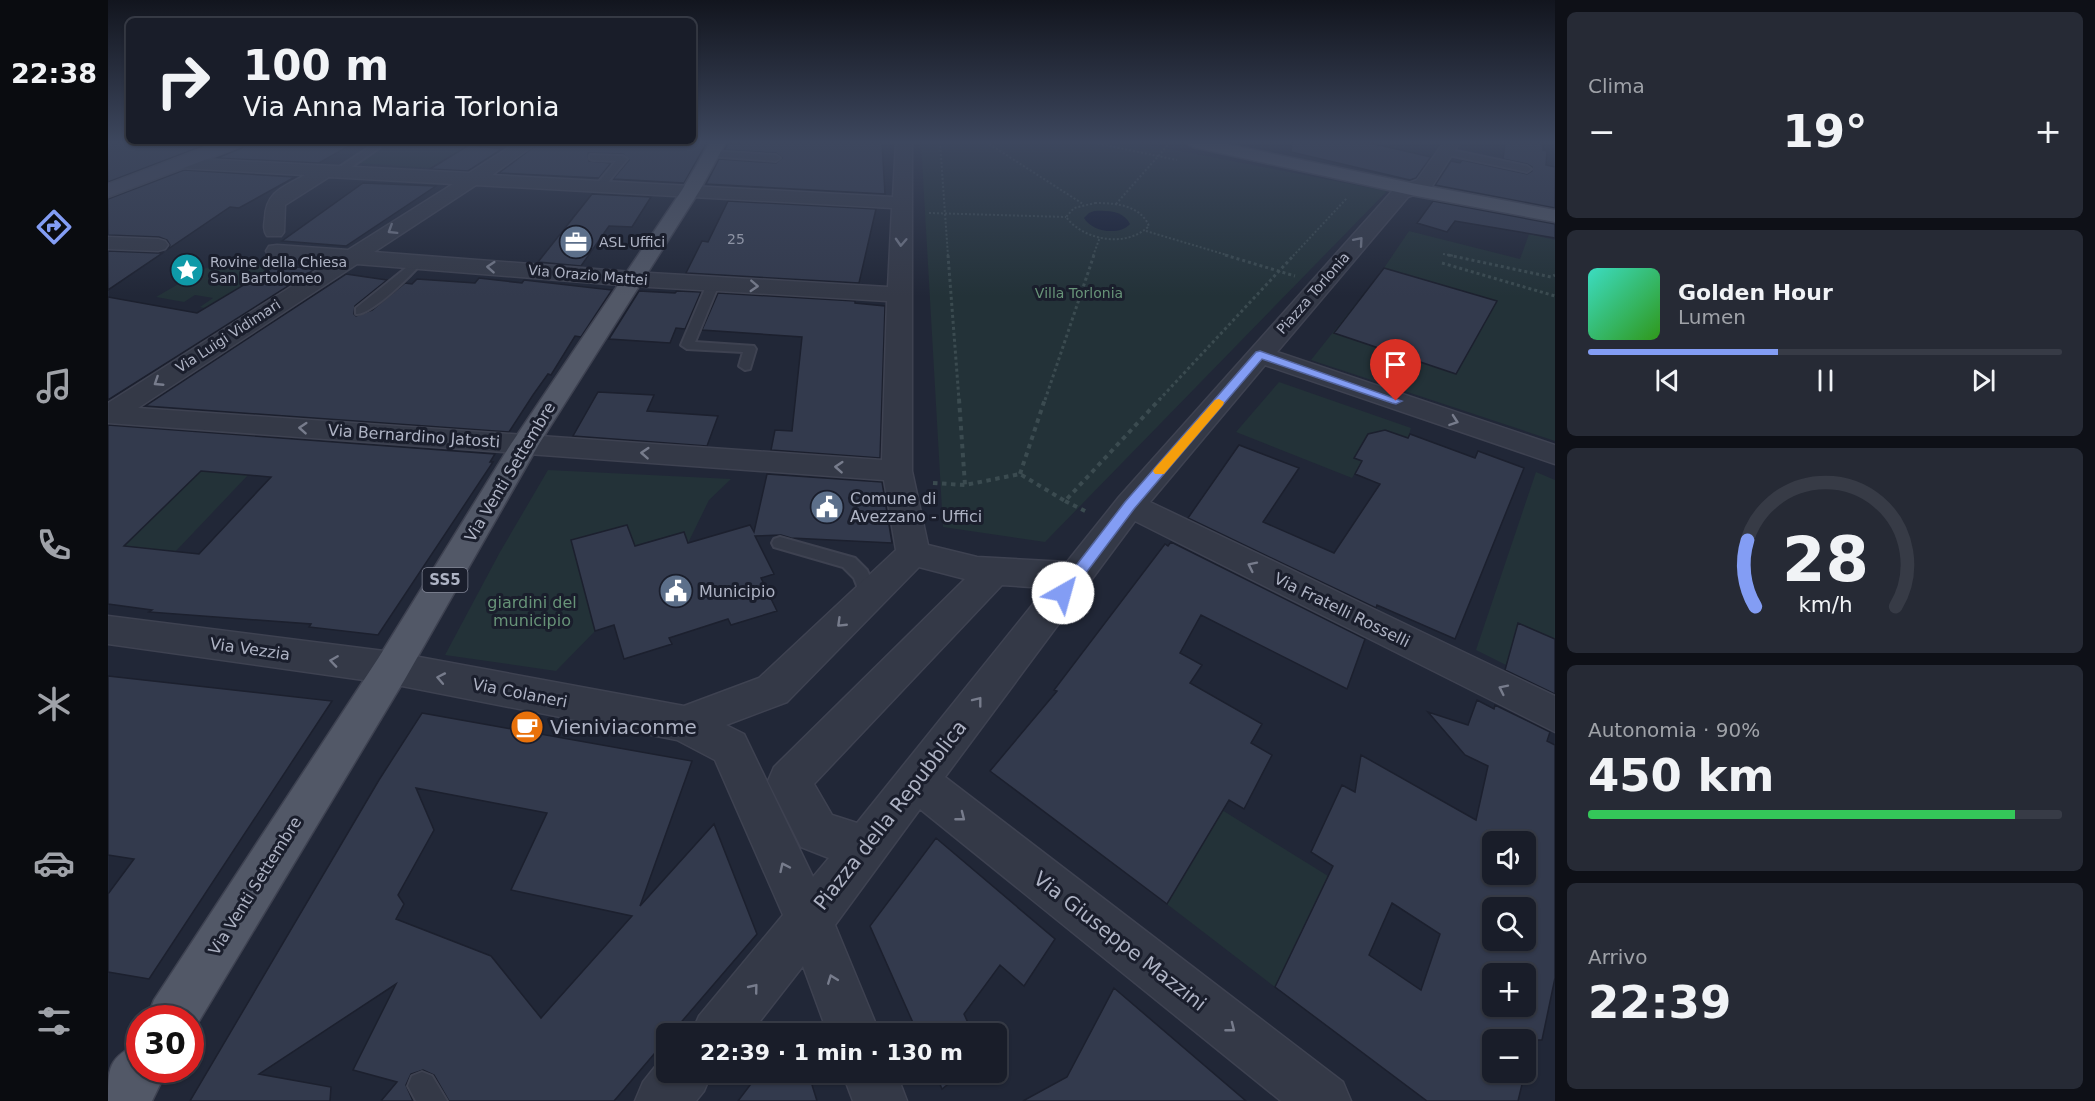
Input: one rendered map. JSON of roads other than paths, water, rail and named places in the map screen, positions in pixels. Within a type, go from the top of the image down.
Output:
[{"type":"main road","name":"Via Venti Settembre","points":[[180,1005],[392,668],[525,444],[689,193]]},
{"type":"main road","points":[[1435,193],[1555,216]]},
{"type":"main road","points":[[121,1101],[132,1083]]},
{"type":"street","name":"Via Orazio Mattei","points":[[289,193],[275,204],[275,241],[350,256],[633,279],[899,295]]},
{"type":"street","name":"Via Luigi Vidimari","points":[[109,414],[449,193]]},
{"type":"street","points":[[731,193],[903,208]]},
{"type":"street","points":[[903,193],[899,295],[897,471],[914,553]]},
{"type":"street","name":"Piazza Torlonia","points":[[1077,575],[1130,506],[1401,193]]},
{"type":"street","points":[[108,243],[158,245]]},
{"type":"street","points":[[1260,355],[1555,455]]},
{"type":"street","name":"Via Bernardino Jatosti","points":[[109,414],[897,471]]},
{"type":"street","name":"Via Fratelli Rosselli","points":[[1130,506],[1555,715]]},
{"type":"street","points":[[914,553],[977,570],[1039,575],[1077,575]]},
{"type":"street","points":[[684,724],[772,690],[914,553]]},
{"type":"street","points":[[789,781],[994,572]]},
{"type":"street","name":"Piazza della Repubblica","points":[[730,747],[809,920],[1077,575]]},
{"type":"street","name":"Via Vezzia","points":[[109,632],[392,668]]},
{"type":"street","name":"Via Colaneri","points":[[392,668],[684,724]]},
{"type":"street","points":[[684,724],[789,781],[817,832],[865,848]]},
{"type":"street","name":"Via Giuseppe Mazzini","points":[[916,780],[1324,1101]]},
{"type":"street","points":[[726,1023],[809,920],[850,1023]]},
{"type":"street","points":[[662,1101],[676,1083]]},
{"type":"street","points":[[873,1083],[880,1101]]},
{"type":"lane","points":[[360,311],[398,281],[417,262]]},
{"type":"lane","points":[[713,284],[687,345],[750,349],[745,366]]},
{"type":"lane","points":[[780,543],[849,562],[861,575],[869,596]]},
{"type":"water","points":[[1094,211],[1110,211],[1119,214],[1124,216],[1130,224],[1113,231],[1093,227],[1084,218]]},
{"type":"place","name":"ASL Uffici","points":[[576,242]]},
{"type":"place","name":"Rovine della Chiesa San Bartolomeo","points":[[187,270]]},
{"type":"place","name":"Comune di Avezzano - Uffici","points":[[827,507]]},
{"type":"place","name":"Municipio","points":[[676,591]]},
{"type":"place","name":"Vieniviaconme","points":[[527,727]]},
{"type":"park label","name":"Villa Torlonia","points":[[1079,293]]},
{"type":"park label","name":"giardini del municipio","points":[[532,611]]}]
